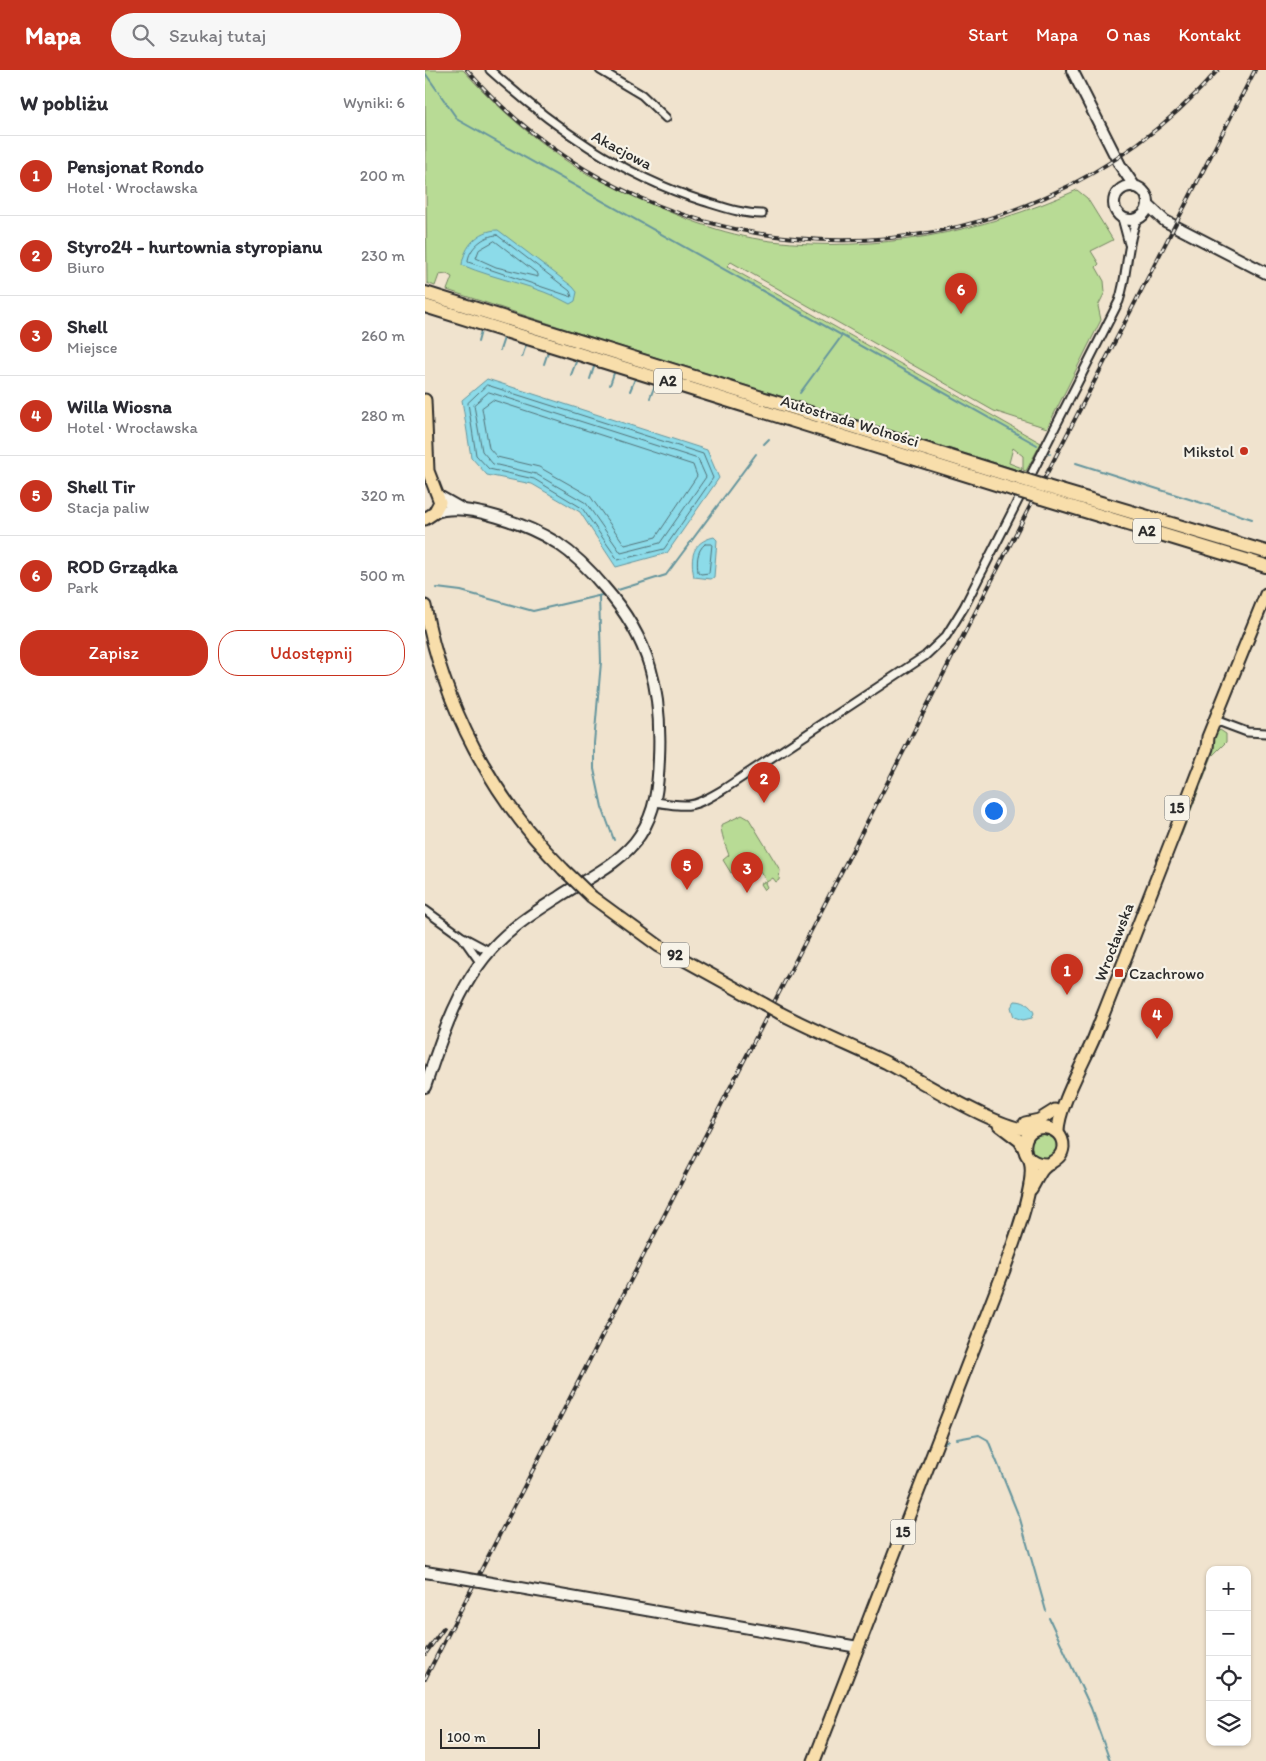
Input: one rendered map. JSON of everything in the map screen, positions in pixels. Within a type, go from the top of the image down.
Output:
[{"type":"highway","name":"Autostrada Wolności","points":[[425,293],[1044,492],[1260,565]]},
{"type":"highway","name":"Autostrada Wolności","points":[[425,306],[1015,483]]},
{"type":"highway","name":"Autostrada Wolności","points":[[1044,492],[1262,551]]},
{"type":"main road","points":[[425,400],[429,470],[440,502],[428,517]]},
{"type":"main road","points":[[425,483],[438,493]]},
{"type":"main road","name":"Wrocławska","points":[[1058,1134],[1058,1125],[1068,1096],[1091,1046],[1154,882],[1168,832],[1186,783],[1201,746],[1208,737],[1266,594]]},
{"type":"main road","name":"92","points":[[425,606],[440,667],[467,734],[505,800],[533,837],[592,897],[659,946],[780,1013],[825,1036],[888,1064],[988,1117],[1022,1130],[1038,1128]]},
{"type":"main road","name":"Wrocławska","points":[[1038,1128],[1047,1124],[1055,1110],[1068,1096]]},
{"type":"main road","name":"92","points":[[988,1117],[1026,1123],[1039,1120],[1055,1110]]},
{"type":"main road","name":"92","points":[[988,1117],[1020,1141],[1027,1154]]},
{"type":"main road","points":[[1038,1128],[1049,1128],[1058,1134]]},
{"type":"main road","name":"15","points":[[1029,1193],[1031,1167],[1027,1154],[1027,1136],[1038,1128]]},
{"type":"main road","name":"15","points":[[814,1761],[1004,1270],[1029,1193],[1042,1170],[1056,1160],[1063,1148],[1058,1134]]},
{"type":"main road","points":[[1027,1154],[1041,1165],[1050,1164]]},
{"type":"street","name":"Akacjowa","points":[[490,70],[530,106],[579,142],[633,173],[678,193],[744,214],[762,214]]},
{"type":"street","points":[[600,70],[642,95],[666,118]]},
{"type":"street","points":[[1072,70],[1120,165],[1135,187],[1147,195],[1149,206],[1165,221],[1266,273]]},
{"type":"street","points":[[1120,165],[1122,189],[1115,198],[1114,204],[1115,210],[1122,218],[1129,244]]},
{"type":"street","points":[[1122,189],[1135,187]]},
{"type":"street","points":[[656,802],[681,806],[698,804],[725,790],[938,645],[953,626],[975,585],[1119,300],[1126,279],[1129,244],[1140,218],[1149,206]]},
{"type":"street","points":[[1122,218],[1165,221]]},
{"type":"street","points":[[438,493],[463,510]]},
{"type":"street","points":[[425,1087],[453,1007],[480,962],[489,951],[514,927],[621,855],[639,837],[656,802],[660,739],[658,697],[648,658],[629,618],[600,582],[571,553],[532,529],[463,510],[440,511],[428,517]]},
{"type":"street","points":[[1215,720],[1247,732],[1266,733]]},
{"type":"street","points":[[425,910],[461,936],[489,951]]},
{"type":"street","points":[[461,936],[480,962]]},
{"type":"street","points":[[425,1572],[858,1648]]},
{"type":"green space","points":[[425,70],[463,70],[489,97],[531,135],[561,158],[589,175],[698,223],[753,238],[810,244],[850,244],[927,236],[1003,218],[1077,190],[1087,198],[1113,240],[1091,251],[1099,264],[1096,267],[1104,281],[1105,292],[1098,306],[1101,320],[1047,428],[994,411],[731,262],[727,266],[1041,443],[1026,471],[1023,470],[1023,456],[1013,448],[1009,463],[1022,468],[1021,471],[581,334],[447,290],[452,277],[447,274],[439,275],[435,286],[427,283]]},
{"type":"green space","points":[[1220,730],[1226,734],[1226,742],[1212,756],[1181,836],[1178,835],[1216,734]]},
{"type":"green space","points":[[742,815],[749,819],[780,870],[779,880],[776,882],[773,878],[765,883],[767,887],[764,890],[760,884],[766,881],[760,871],[753,874],[744,867],[731,873],[723,860],[729,855],[721,825]]},
{"type":"green space","points":[[1044,1132],[1054,1136],[1058,1146],[1054,1156],[1044,1160],[1034,1156],[1030,1146],[1034,1136]]},
{"type":"water","points":[[498,230],[573,287],[577,292],[575,301],[570,304],[531,287],[462,265],[463,258],[474,240],[485,233]]},
{"type":"water","points":[[487,379],[707,450],[719,478],[667,553],[616,567],[580,512],[532,484],[487,475],[471,457],[462,400]]},
{"type":"water","points":[[714,537],[717,540],[714,577],[711,579],[694,577],[692,563],[694,551],[701,543]]},
{"type":"water","points":[[1015,1001],[1024,1003],[1031,1008],[1034,1013],[1032,1018],[1023,1020],[1014,1017],[1011,1007]]},
{"type":"waterway","points":[[425,73],[458,120],[1037,445]]},
{"type":"waterway","points":[[478,342],[481,331]]},
{"type":"waterway","points":[[800,393],[841,337]]},
{"type":"waterway","points":[[500,350],[504,338]]},
{"type":"waterway","points":[[522,357],[526,345]]},
{"type":"waterway","points":[[544,364],[548,352]]},
{"type":"waterway","points":[[571,375],[576,362]]},
{"type":"waterway","points":[[590,379],[594,367]]},
{"type":"waterway","points":[[610,385],[614,373]]},
{"type":"waterway","points":[[630,391],[635,379]]},
{"type":"waterway","points":[[650,398],[655,385]]},
{"type":"waterway","points":[[764,444],[769,439]]},
{"type":"waterway","points":[[618,590],[666,575],[756,454]]},
{"type":"waterway","points":[[1076,463],[1252,519]]},
{"type":"waterway","points":[[437,588],[461,591],[533,611],[602,595]]},
{"type":"waterway","points":[[599,596],[601,662],[594,743],[594,769],[602,807],[614,840]]},
{"type":"waterway","points":[[957,1439],[979,1435],[988,1440],[1020,1519],[1046,1611]]},
{"type":"waterway","points":[[1049,1618],[1091,1708],[1110,1761]]},
{"type":"railway","points":[[467,70],[548,145],[640,198],[740,230],[843,240],[945,229],[1045,197],[1137,144],[1218,70]]},
{"type":"railway","points":[[425,1679],[1255,70]]},
{"type":"railway","points":[[425,1654],[444,1628]]},
{"type":"place","name":"ROD Grządka","points":[[961,314]]},
{"type":"place","name":"Mikstol","points":[[1244,451]]},
{"type":"place","name":"Styro24 - hurtownia styropianu","points":[[764,803]]},
{"type":"place","name":"Shell Tir","points":[[687,890]]},
{"type":"place","name":"Shell","points":[[747,893]]},
{"type":"place","name":"Czachrowo","points":[[1119,973]]},
{"type":"place","name":"Pensjonat Rondo","points":[[1067,995]]},
{"type":"place","name":"Willa Wiosna","points":[[1157,1039]]}]
